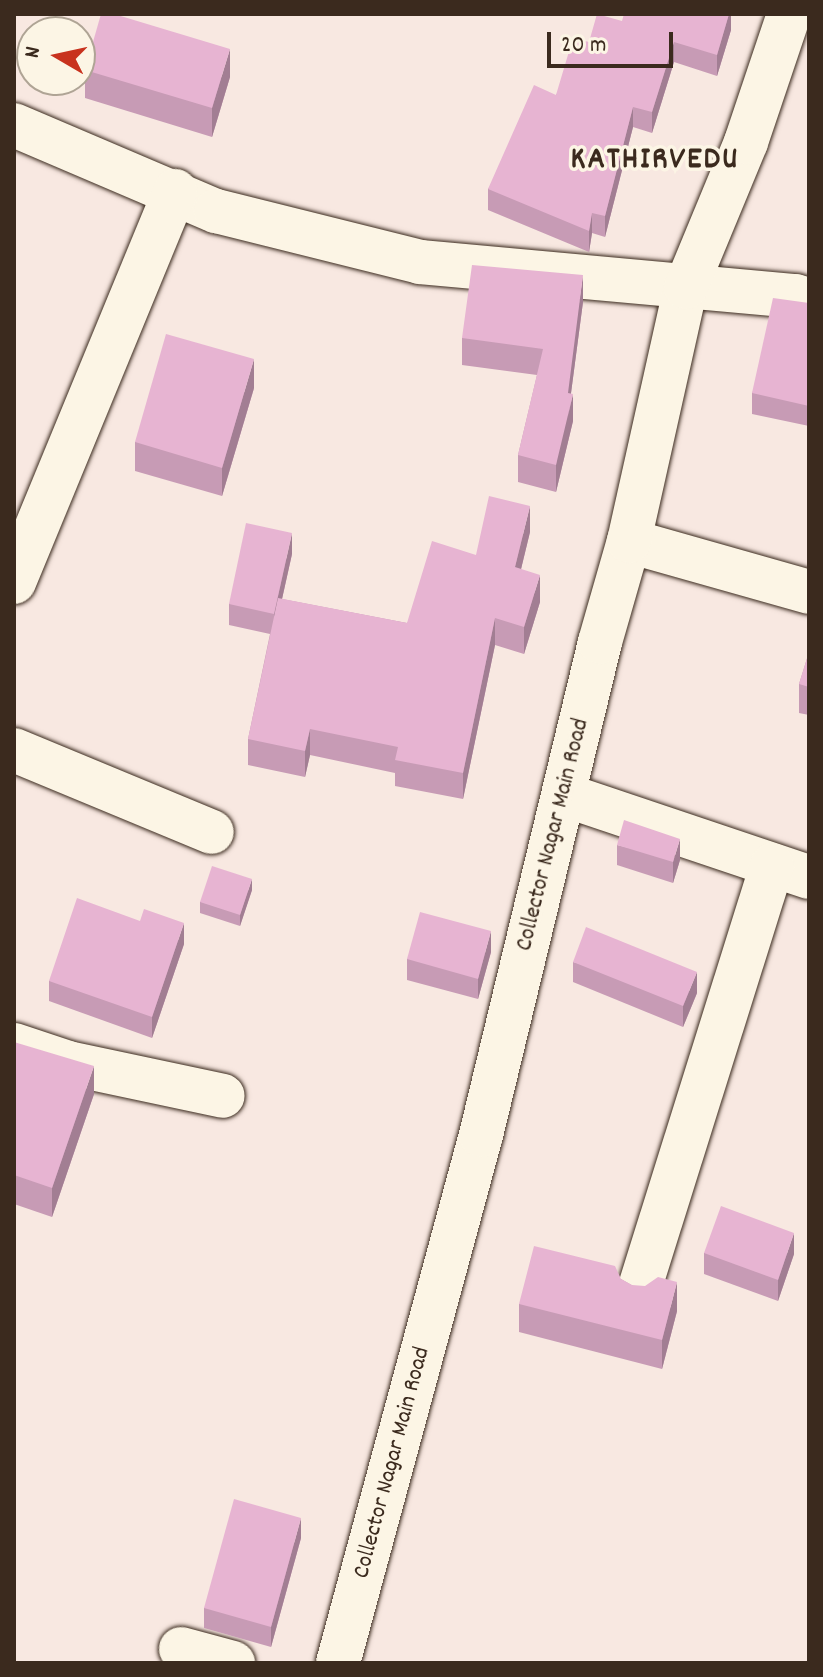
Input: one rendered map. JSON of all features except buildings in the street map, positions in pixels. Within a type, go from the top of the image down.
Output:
[{"type":"street","name":"Collector Nagar Main Road","points":[[338,1663],[465,1197],[600,642],[629,541],[686,287],[746,142],[789,14]]},
{"type":"street","points":[[14,125],[216,211],[420,262],[795,296],[809,300]]},
{"type":"street","points":[[14,582],[175,191]]},
{"type":"street","points":[[629,541],[809,592]]},
{"type":"street","points":[[14,750],[212,832]]},
{"type":"street","points":[[565,795],[791,871],[639,1290]]},
{"type":"street","points":[[14,1045],[68,1063],[223,1096]]},
{"type":"street","points":[[181,1649],[233,1663]]},
{"type":"district","name":"KATHIRVEDU","points":[[655,161]]}]
